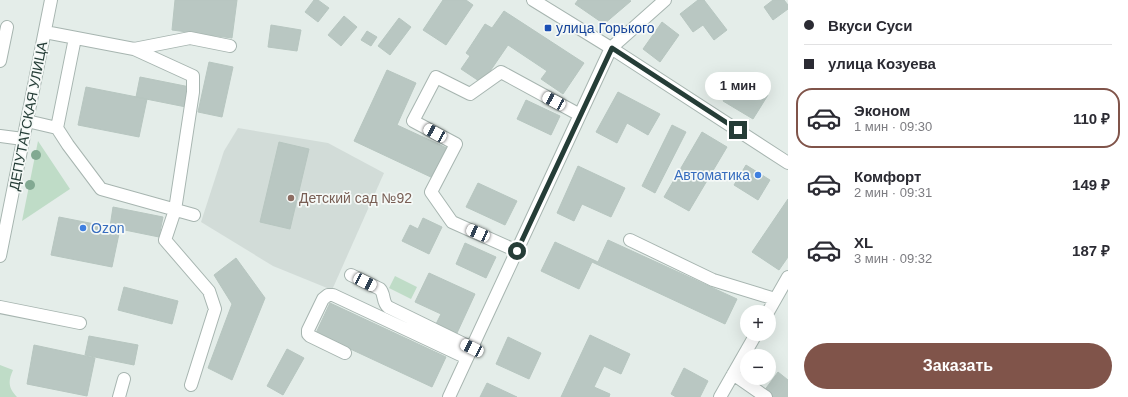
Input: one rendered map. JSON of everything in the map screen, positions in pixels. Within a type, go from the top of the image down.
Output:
[{"type":"street","name":"ДЕПУТАТСКАЯ УЛИЦА","points":[[0,256],[4,219],[27,121],[51,0]]},
{"type":"street","points":[[533,0],[612,48],[788,162]]},
{"type":"street","points":[[449,397],[612,48],[665,0]]},
{"type":"street","points":[[0,61],[7,27]]},
{"type":"street","points":[[45,32],[134,49],[193,76],[193,92],[175,210],[165,240],[209,291],[215,309],[191,385]]},
{"type":"street","points":[[57,128],[75,38]]},
{"type":"street","points":[[134,49],[190,38],[230,46]]},
{"type":"street","points":[[517,251],[452,222],[431,192],[456,144],[414,121],[436,77],[470,94],[500,72],[580,115]]},
{"type":"street","points":[[27,121],[57,128],[101,189],[194,215]]},
{"type":"street","points":[[0,136],[23,139]]},
{"type":"street","points":[[630,240],[713,280],[776,299]]},
{"type":"street","points":[[351,275],[380,289],[384,302],[388,307],[470,353]]},
{"type":"street","points":[[772,305],[788,277]]},
{"type":"street","points":[[345,353],[308,334],[308,330],[323,299],[328,295],[333,295],[470,353]]},
{"type":"street","points":[[0,307],[80,323]]},
{"type":"street","points":[[720,397],[752,341]]},
{"type":"street","points":[[733,374],[766,397]]},
{"type":"street","points":[[119,397],[124,379]]},
{"type":"shaded area","name":"Детский сад №92","points":[[238,128],[328,143],[384,173],[332,290],[273,266],[201,222],[224,151]]},
{"type":"green space","points":[[38,141],[70,189],[22,221]]},
{"type":"green space","points":[[395,276],[417,287],[411,299],[389,288]]},
{"type":"green space","points":[[0,365],[13,370],[10,378],[10,387],[17,397],[0,397]]},
{"type":"building","points":[[175,0],[237,0],[232,38],[172,30]]},
{"type":"building","points":[[314,0],[318,0],[329,8],[318,22],[305,12]]},
{"type":"building","points":[[443,0],[466,0],[473,5],[446,45],[423,30]]},
{"type":"building","points":[[578,0],[631,1],[604,24],[575,4]]},
{"type":"building","points":[[698,0],[704,0],[727,30],[714,40],[703,25],[693,32],[680,14]]},
{"type":"building","points":[[773,0],[784,0],[788,5],[788,9],[773,20],[764,7]]},
{"type":"building","points":[[504,11],[584,63],[563,94],[541,79],[547,71],[508,45],[482,83],[461,69],[470,56],[466,53],[485,24],[492,28]]},
{"type":"building","points":[[344,16],[357,27],[341,46],[328,35]]},
{"type":"building","points":[[399,18],[411,27],[390,55],[378,46]]},
{"type":"building","points":[[662,22],[679,35],[660,62],[643,49]]},
{"type":"building","points":[[271,25],[301,30],[297,51],[268,47]]},
{"type":"building","points":[[367,31],[377,37],[371,46],[361,40]]},
{"type":"building","points":[[209,62],[233,67],[222,117],[198,112]]},
{"type":"building","points":[[387,70],[416,83],[397,125],[449,149],[435,179],[354,141]]},
{"type":"building","points":[[140,77],[190,87],[186,107],[136,97]]},
{"type":"building","points":[[738,77],[768,95],[753,119],[723,101]]},
{"type":"building","points":[[86,87],[147,99],[139,137],[78,125]]},
{"type":"building","points":[[618,92],[660,114],[648,135],[627,123],[617,143],[596,132]]},
{"type":"building","points":[[526,100],[560,116],[551,135],[517,119]]},
{"type":"building","points":[[672,125],[686,132],[655,193],[642,186]]},
{"type":"building","points":[[702,132],[727,147],[689,211],[664,197]]},
{"type":"building","points":[[279,142],[309,149],[290,229],[260,222]]},
{"type":"building","points":[[746,165],[770,180],[758,200],[734,185]]},
{"type":"building","points":[[578,166],[625,188],[611,217],[582,204],[574,221],[557,213]]},
{"type":"building","points":[[478,183],[517,201],[505,225],[466,207]]},
{"type":"building","points":[[788,199],[788,257],[779,270],[752,252]]},
{"type":"building","points":[[113,207],[163,217],[159,237],[110,227]]},
{"type":"building","points":[[59,217],[120,229],[112,267],[51,255]]},
{"type":"building","points":[[423,218],[442,227],[429,254],[402,241],[410,225],[418,229]]},
{"type":"building","points":[[608,240],[737,299],[725,324],[592,262],[579,289],[541,271],[555,242],[598,262]]},
{"type":"building","points":[[465,243],[496,257],[486,278],[456,264]]},
{"type":"building","points":[[236,258],[265,298],[232,380],[208,368],[232,304],[214,275]]},
{"type":"building","points":[[429,273],[475,294],[457,333],[436,324],[441,314],[415,302]]},
{"type":"building","points":[[124,287],[178,301],[172,324],[118,310]]},
{"type":"building","points":[[330,303],[446,357],[432,387],[316,333]]},
{"type":"building","points":[[590,335],[630,354],[621,374],[604,366],[594,387],[610,394],[609,397],[561,397]]},
{"type":"building","points":[[89,336],[138,345],[134,365],[85,355]]},
{"type":"building","points":[[508,337],[541,353],[529,379],[496,364]]},
{"type":"building","points":[[34,345],[95,358],[87,396],[27,384]]},
{"type":"building","points":[[287,349],[304,358],[283,395],[267,386]]},
{"type":"building","points":[[684,368],[708,381],[700,397],[676,397],[671,394]]},
{"type":"building","points":[[778,372],[788,380],[788,397],[773,397],[764,391],[768,385],[776,385],[776,375]]},
{"type":"building","points":[[487,383],[517,397],[480,397]]},
{"type":"place","name":"улица Горького","points":[[548,28]]},
{"type":"place","name":"Автоматика","points":[[758,175]]},
{"type":"place","name":"Детский сад №92","points":[[291,198]]},
{"type":"place","name":"Ozon","points":[[83,228]]},
{"type":"route","points":[[517,251],[612,48],[738,130]]}]
